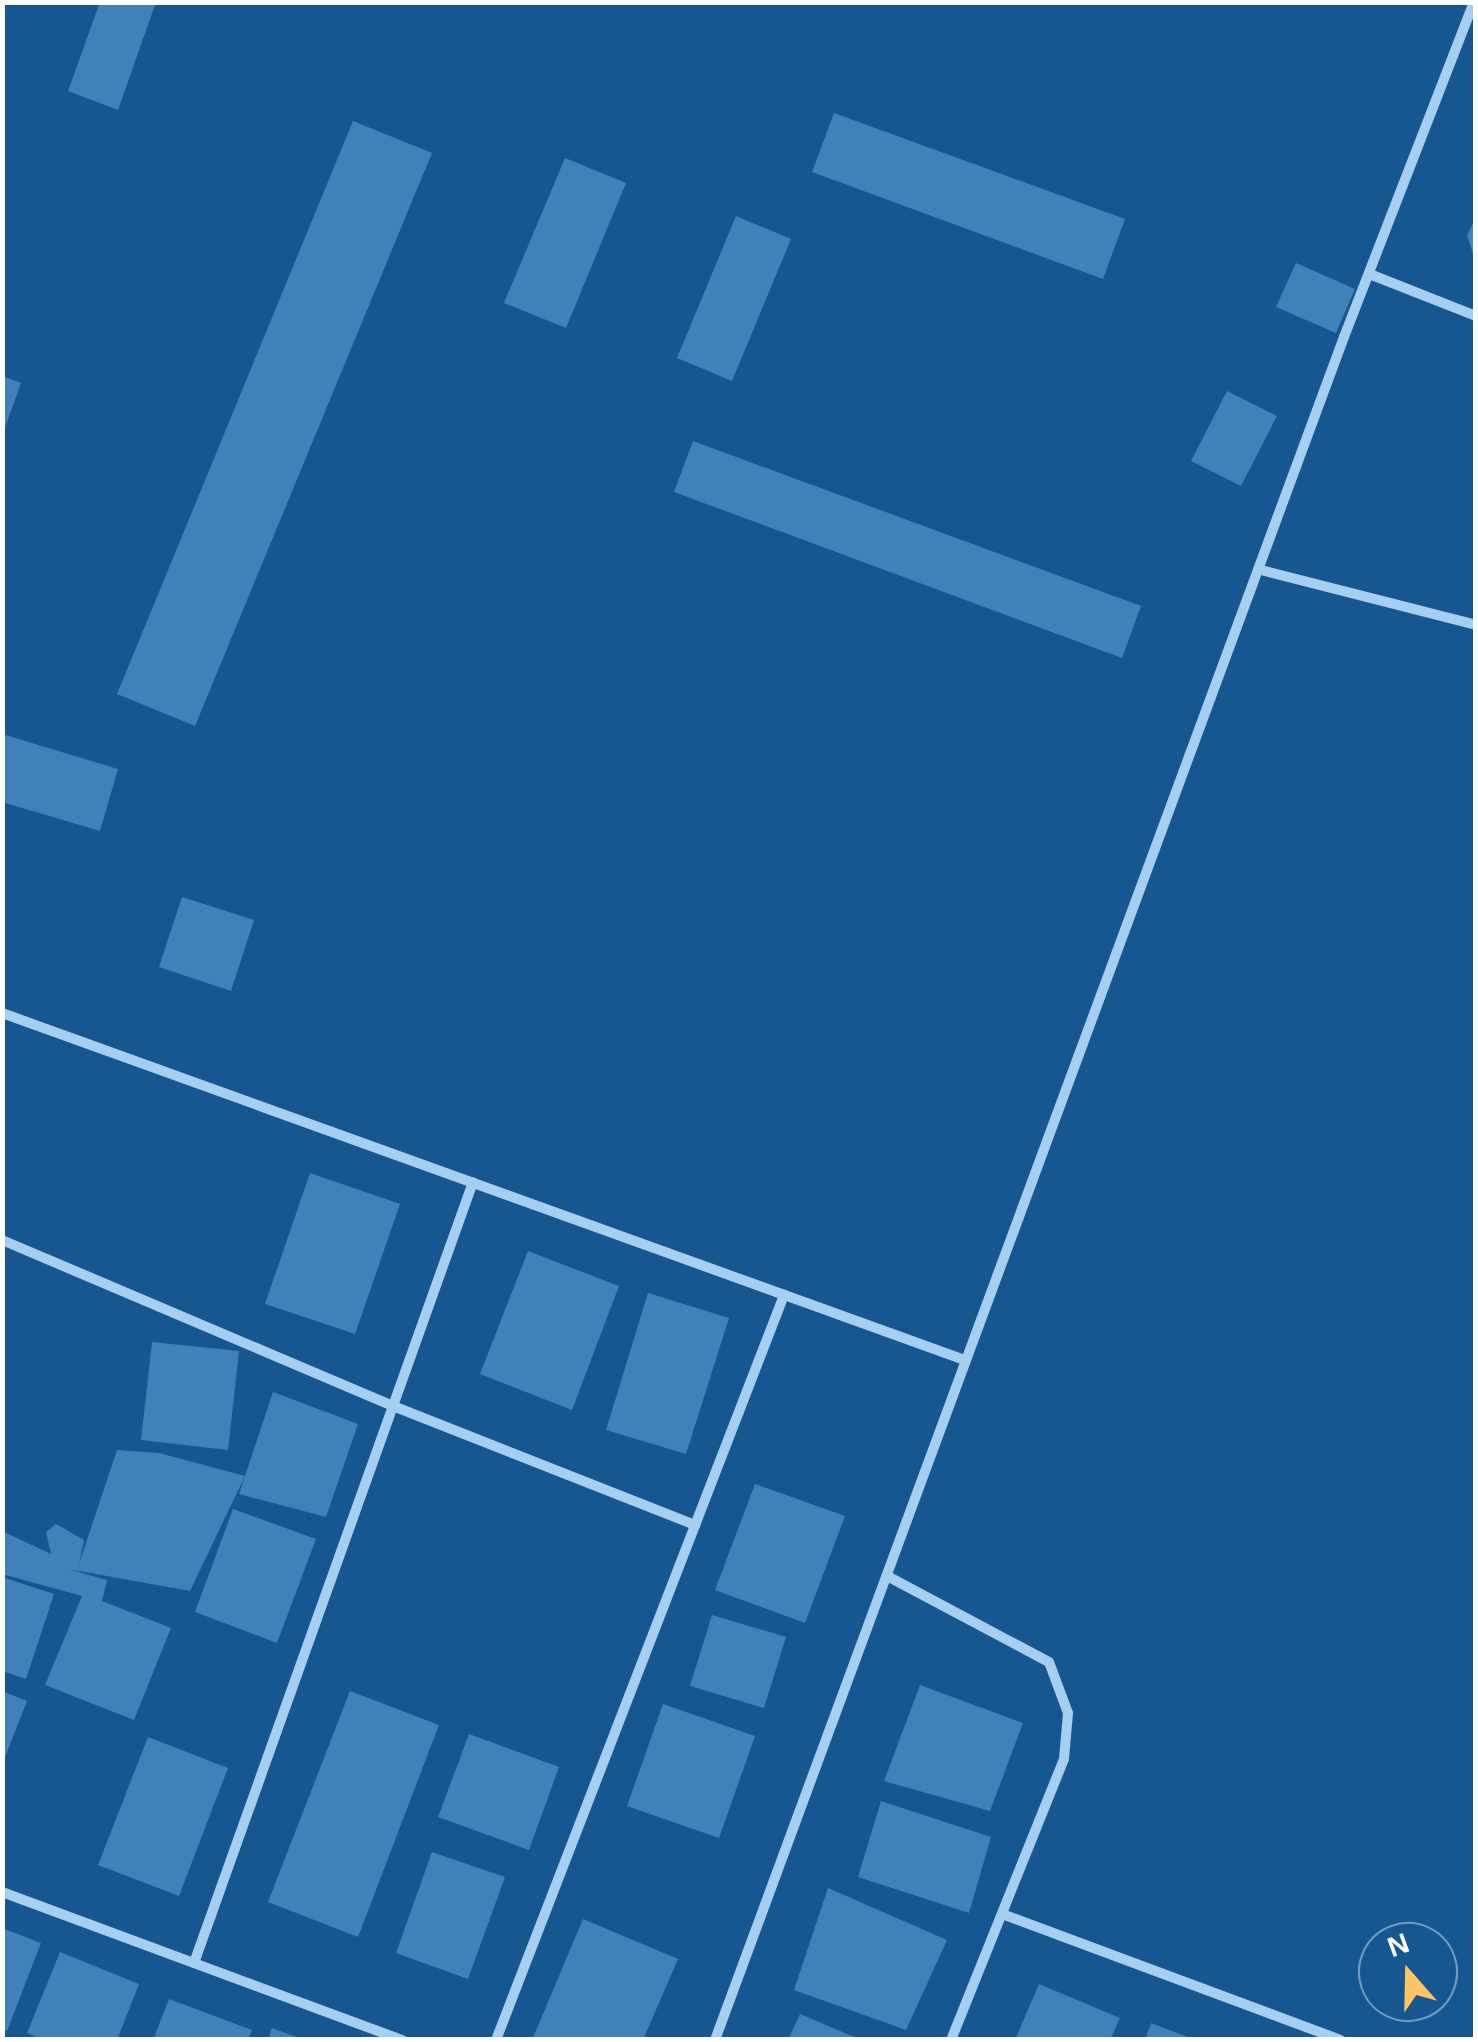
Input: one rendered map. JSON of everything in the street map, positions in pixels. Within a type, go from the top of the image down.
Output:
[{"type":"street","points":[[715,2040],[889,1577],[965,1360],[1474,2]]},
{"type":"street","points":[[1372,275],[1476,316]]},
{"type":"street","points":[[1261,570],[1476,624]]},
{"type":"street","points":[[2,1013],[965,1360]]},
{"type":"street","points":[[194,1963],[473,1182]]},
{"type":"street","points":[[2,1240],[393,1406],[695,1525]]},
{"type":"street","points":[[496,2040],[784,1295]]},
{"type":"street","points":[[889,1577],[1049,1662],[1068,1713],[1064,1759],[951,2040]]},
{"type":"street","points":[[2,1892],[402,2040]]},
{"type":"street","points":[[1002,1914],[1340,2040]]},
{"type":"building","points":[[100,2],[156,2],[118,110],[68,91]]},
{"type":"building","points":[[834,113],[1125,219],[1103,279],[812,172]]},
{"type":"building","points":[[353,121],[432,153],[195,726],[117,694]]},
{"type":"building","points":[[565,158],[626,183],[566,328],[504,303]]},
{"type":"building","points":[[736,216],[791,239],[732,381],[677,358]]},
{"type":"building","points":[[1476,218],[1476,260],[1475,260],[1467,235]]},
{"type":"building","points":[[1296,263],[1355,289],[1336,333],[1276,307]]},
{"type":"building","points":[[2,376],[21,383],[3,433],[2,433]]},
{"type":"building","points":[[1227,391],[1277,416],[1241,486],[1191,461]]},
{"type":"building","points":[[693,441],[1141,606],[1122,658],[674,492]]},
{"type":"building","points":[[2,734],[118,769],[100,831],[2,802]]},
{"type":"building","points":[[182,897],[254,920],[231,991],[159,967]]},
{"type":"building","points":[[310,1173],[400,1204],[355,1334],[265,1304]]},
{"type":"building","points":[[528,1251],[619,1286],[572,1410],[480,1374]]},
{"type":"building","points":[[648,1293],[729,1318],[686,1454],[606,1430]]},
{"type":"building","points":[[152,1342],[239,1351],[228,1450],[141,1440]]},
{"type":"building","points":[[273,1392],[358,1424],[326,1517],[239,1494]]},
{"type":"building","points":[[117,1450],[159,1453],[245,1476],[190,1591],[68,1569],[107,1580],[102,1601],[171,1628],[134,1720],[45,1685],[82,1596],[2,1574],[2,1531],[51,1554],[46,1532],[56,1524],[84,1540],[79,1564]]},
{"type":"building","points":[[755,1484],[845,1516],[805,1623],[715,1590]]},
{"type":"building","points":[[233,1509],[316,1539],[277,1643],[195,1612]]},
{"type":"building","points":[[2,1577],[54,1594],[26,1679],[2,1671]]},
{"type":"building","points":[[712,1615],[786,1637],[764,1708],[690,1686]]},
{"type":"building","points":[[920,1685],[1023,1723],[990,1811],[884,1781]]},
{"type":"building","points":[[2,1691],[27,1701],[3,1762],[2,1762]]},
{"type":"building","points":[[350,1691],[439,1725],[358,1937],[268,1902]]},
{"type":"building","points":[[663,1704],[755,1736],[719,1838],[627,1806]]},
{"type":"building","points":[[469,1734],[559,1767],[529,1850],[438,1817]]},
{"type":"building","points":[[148,1737],[228,1768],[179,1896],[98,1865]]},
{"type":"building","points":[[881,1801],[991,1837],[969,1913],[858,1877]]},
{"type":"building","points":[[432,1852],[505,1877],[468,1979],[396,1953]]},
{"type":"building","points":[[828,1888],[947,1940],[906,2030],[794,1990]]},
{"type":"building","points":[[583,1919],[678,1959],[643,2040],[532,2040]]},
{"type":"building","points":[[2,1928],[41,1943],[7,2031],[2,2029]]},
{"type":"building","points":[[60,1952],[139,1984],[117,2040],[43,2040],[27,2033]]},
{"type":"building","points":[[1039,1984],[1120,2018],[1110,2040],[1015,2040]]},
{"type":"building","points":[[169,1999],[252,2030],[248,2040],[153,2040]]},
{"type":"building","points":[[800,2014],[859,2039],[859,2040],[788,2040]]},
{"type":"building","points":[[1151,2023],[1193,2039],[1193,2040],[1145,2040]]},
{"type":"building","points":[[272,2028],[302,2039],[302,2040],[268,2040]]}]
